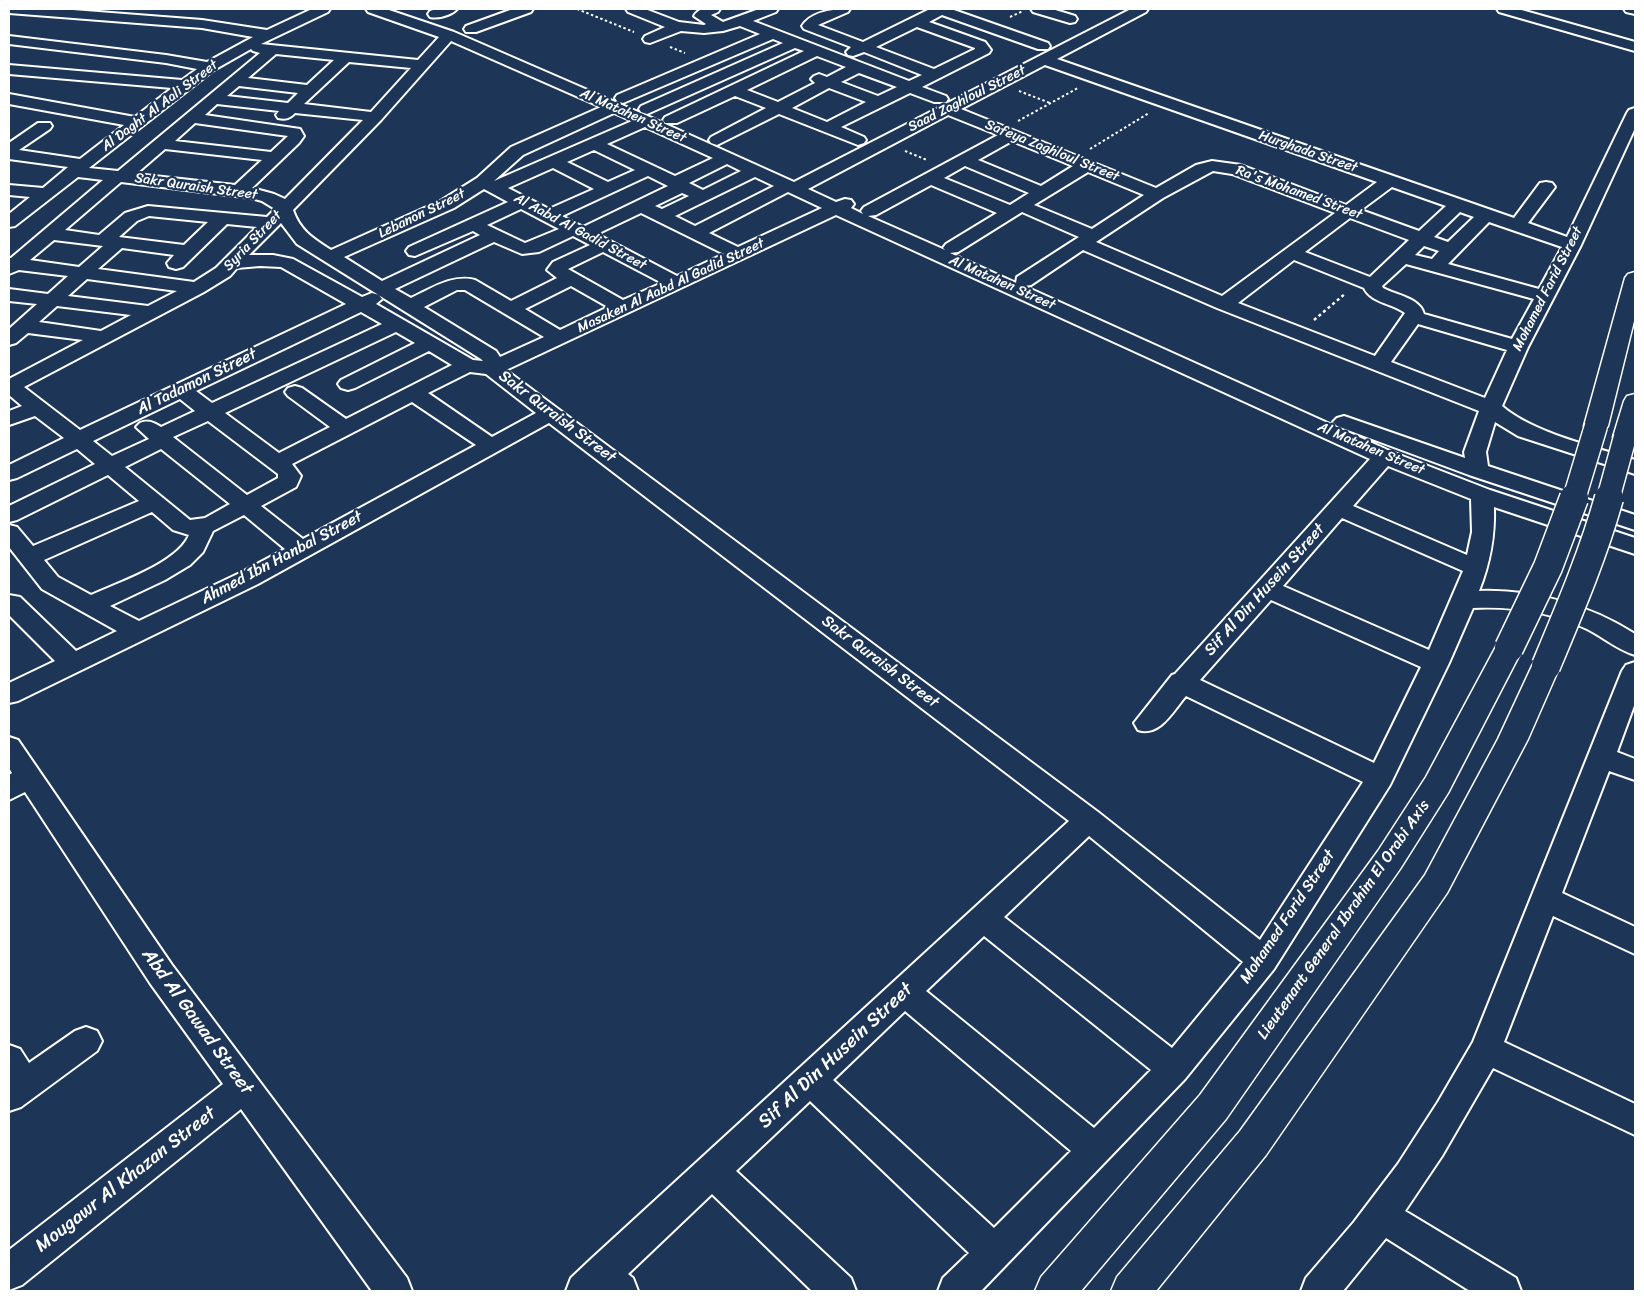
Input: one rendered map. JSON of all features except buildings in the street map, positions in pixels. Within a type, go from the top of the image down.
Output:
[{"type":"main road","name":"Lieutenant General Ibrahim El Orabi Axis","points":[[1055,1291],[1177,1151],[1213,1106],[1389,860],[1437,785],[1509,648],[1555,553],[1586,466],[1635,278]]},
{"type":"main road","points":[[1131,1291],[1253,1143],[1436,884],[1513,739],[1569,612],[1602,522],[1635,401]]},
{"type":"street","points":[[9,9],[202,24],[271,42],[346,57],[421,65]]},
{"type":"street","name":"Al Daght Al Aali Street","points":[[9,222],[184,84],[209,67],[245,46],[271,42],[323,9]]},
{"type":"street","name":"Al Matahen Street","points":[[373,9],[460,32],[647,115],[754,171],[792,182]]},
{"type":"street","points":[[460,32],[526,9]]},
{"type":"street","points":[[633,9],[686,28],[702,39],[731,51]]},
{"type":"street","points":[[713,9],[701,16],[723,26]]},
{"type":"street","points":[[650,39],[686,28],[723,26],[740,22],[771,9]]},
{"type":"street","points":[[843,9],[812,22],[809,26],[935,75]]},
{"type":"street","points":[[837,59],[941,9]]},
{"type":"street","name":"Hurghada Street","points":[[941,9],[1096,78],[1572,245]]},
{"type":"street","points":[[1038,9],[1070,19]]},
{"type":"street","name":"Saad Zaghloul Street","points":[[792,182],[858,140],[997,83],[1116,9]]},
{"type":"street","name":"Saad Zaghloul Street","points":[[792,182],[884,142],[943,104],[1043,53],[1141,9]]},
{"type":"street","points":[[1504,9],[1635,47]]},
{"type":"street","points":[[1510,9],[1635,34]]},
{"type":"street","points":[[1631,9],[1635,10]]},
{"type":"street","name":"Al Matahen Street","points":[[437,11],[460,32]]},
{"type":"street","name":"Safeya Zaghloul Street","points":[[740,22],[909,87],[1006,133],[1157,194]]},
{"type":"street","points":[[827,128],[982,52],[983,47],[916,22]]},
{"type":"street","name":"Syria Street","points":[[10,386],[217,276],[233,263],[284,208],[375,117],[421,65],[460,32]]},
{"type":"street","name":"Lebanon Street","points":[[330,257],[489,185],[504,161],[517,151],[618,102],[772,34]]},
{"type":"street","points":[[9,40],[174,60],[209,67]]},
{"type":"street","points":[[11,266],[162,144],[235,82],[271,42]]},
{"type":"street","points":[[489,185],[554,162],[594,144],[696,87],[794,43]]},
{"type":"street","points":[[671,120],[817,51]]},
{"type":"street","points":[[270,128],[346,57]]},
{"type":"street","points":[[786,66],[878,102]]},
{"type":"street","points":[[717,140],[858,67]]},
{"type":"street","points":[[9,69],[184,84]]},
{"type":"street","points":[[673,77],[696,87],[727,93],[779,108],[858,140]]},
{"type":"street","points":[[760,78],[819,103]]},
{"type":"street","points":[[235,82],[311,90]]},
{"type":"street","points":[[9,98],[136,122]]},
{"type":"street","points":[[214,99],[375,117]]},
{"type":"street","points":[[835,109],[851,116]]},
{"type":"street","name":"Mohamed Farid Street","points":[[956,1291],[1174,1069],[1263,960],[1380,778],[1436,663],[1476,568],[1483,532],[1480,482],[1475,452],[1491,408],[1518,347],[1572,245],[1635,113]]},
{"type":"street","name":"Al Matahen Street","points":[[647,115],[671,120],[717,140],[792,182],[1384,457],[1635,523]]},
{"type":"street","points":[[192,118],[294,132],[296,136],[239,191]]},
{"type":"street","points":[[9,152],[44,126]]},
{"type":"street","points":[[870,211],[964,160],[1006,133]]},
{"type":"street","points":[[162,144],[275,157]]},
{"type":"street","points":[[594,144],[703,196]]},
{"type":"street","name":"Sakr Quraish Street","points":[[9,152],[120,177],[239,191],[274,200],[284,208],[287,219],[303,240],[489,355],[494,364],[492,369]]},
{"type":"street","points":[[474,224],[517,248],[528,249],[601,225],[641,206],[727,158]]},
{"type":"street","points":[[964,160],[1043,193]]},
{"type":"street","points":[[554,162],[608,189]]},
{"type":"street","points":[[952,248],[1043,193],[1080,162]]},
{"type":"street","name":"Ra's Mohamed Street","points":[[1024,281],[1157,194],[1202,168],[1212,166],[1224,166],[1452,250]]},
{"type":"street","points":[[549,216],[648,170]]},
{"type":"street","points":[[662,216],[754,171]]},
{"type":"street","points":[[930,178],[1016,209],[1087,239],[1224,304],[1491,408],[1506,421],[1526,431],[1635,467]]},
{"type":"street","points":[[1224,304],[1389,181]]},
{"type":"street","points":[[695,233],[792,182]]},
{"type":"street","name":"Al Aabd Al Gadid Street","points":[[489,185],[677,283]]},
{"type":"street","points":[[1516,226],[1546,187]]},
{"type":"street","points":[[9,190],[44,193]]},
{"type":"street","points":[[415,251],[522,202]]},
{"type":"street","name":"Al Matahen Street","points":[[843,205],[870,211],[1480,482],[1635,546]]},
{"type":"street","name":"Masaken Al Aabd Al Gadid Street","points":[[492,369],[843,205]]},
{"type":"street","points":[[1368,283],[1403,257],[1457,205]]},
{"type":"street","points":[[641,206],[738,254]]},
{"type":"street","points":[[13,334],[83,273],[131,217],[148,210],[270,223]]},
{"type":"street","points":[[1436,266],[1486,216]]},
{"type":"street","points":[[156,282],[223,218]]},
{"type":"street","points":[[601,225],[625,238]]},
{"type":"street","points":[[383,233],[435,263]]},
{"type":"street","points":[[50,234],[188,251]]},
{"type":"street","name":"Al Tadamon Street","points":[[9,473],[361,304],[383,290],[435,263],[494,235]]},
{"type":"street","points":[[603,244],[557,268],[558,273],[623,308]]},
{"type":"street","points":[[1292,253],[1368,283],[1375,292],[1410,306],[1415,312],[1379,364]]},
{"type":"street","points":[[1403,257],[1545,296]]},
{"type":"street","name":"Sakr Quraish Street","points":[[233,263],[252,260],[271,260],[286,263],[467,365],[475,368],[492,369],[1088,820],[1263,960]]},
{"type":"street","points":[[11,266],[83,273],[197,288]]},
{"type":"street","points":[[510,309],[570,279]]},
{"type":"street","points":[[410,306],[454,285],[468,284],[560,338]]},
{"type":"street","points":[[9,295],[151,312]]},
{"type":"street","points":[[1414,316],[1518,347]]},
{"type":"street","points":[[9,515],[110,466],[210,412],[397,324]]},
{"type":"street","points":[[13,334],[103,337]]},
{"type":"street","points":[[348,384],[430,344]]},
{"type":"street","points":[[316,362],[384,408]]},
{"type":"street","points":[[277,463],[467,365]]},
{"type":"street","points":[[10,386],[78,439],[181,525],[189,529],[202,528],[288,482],[290,476],[288,471],[181,390]]},
{"type":"street","points":[[295,392],[345,428]]},
{"type":"street","points":[[413,393],[492,446]]},
{"type":"street","points":[[9,420],[37,407]]},
{"type":"street","name":"Ahmed Ibn Hanbal Street","points":[[9,694],[250,578],[551,413]]},
{"type":"street","points":[[131,414],[301,550]]},
{"type":"street","name":"Sif Al Din Husein Street","points":[[1147,723],[1181,682],[1384,457]]},
{"type":"street","points":[[29,557],[154,503]]},
{"type":"street","points":[[1340,508],[1476,568]]},
{"type":"street","points":[[90,605],[177,563],[190,552],[199,540],[202,528]]},
{"type":"street","points":[[9,532],[50,583],[138,632]]},
{"type":"street","points":[[1266,588],[1436,663]]},
{"type":"street","points":[[1464,600],[1499,599],[1555,608],[1593,622],[1635,646]]},
{"type":"street","points":[[11,602],[72,663]]},
{"type":"street","points":[[1319,1291],[1382,1216],[1446,1119],[1486,1049],[1635,671]]},
{"type":"street","points":[[1181,682],[1380,778]]},
{"type":"street","name":"Abd Al Gawad Street","points":[[9,747],[18,782],[394,1291]]},
{"type":"street","points":[[1602,757],[1635,770]]},
{"type":"street","name":"Sif Al Din Husein Street","points":[[602,1285],[712,1171],[1088,820]]},
{"type":"street","points":[[1546,899],[1635,941]]},
{"type":"street","points":[[983,918],[1174,1069]]},
{"type":"street","points":[[904,992],[1095,1150]]},
{"type":"street","points":[[14,1080],[86,1041]]},
{"type":"street","points":[[1486,1049],[1635,1120]]},
{"type":"street","points":[[810,1080],[994,1252]]},
{"type":"street","name":"Mougawr Al Khazan Street","points":[[9,1272],[244,1087]]},
{"type":"street","points":[[712,1171],[838,1291]]},
{"type":"street","points":[[1382,1216],[1503,1291]]},
{"type":"path","points":[[1006,133],[1051,103],[1096,78]]},
{"type":"path","points":[[997,83],[1051,103]]},
{"type":"path","points":[[1080,162],[1167,103]]},
{"type":"path","points":[[884,142],[948,169]]},
{"type":"path","points":[[1298,333],[1368,283]]}]
